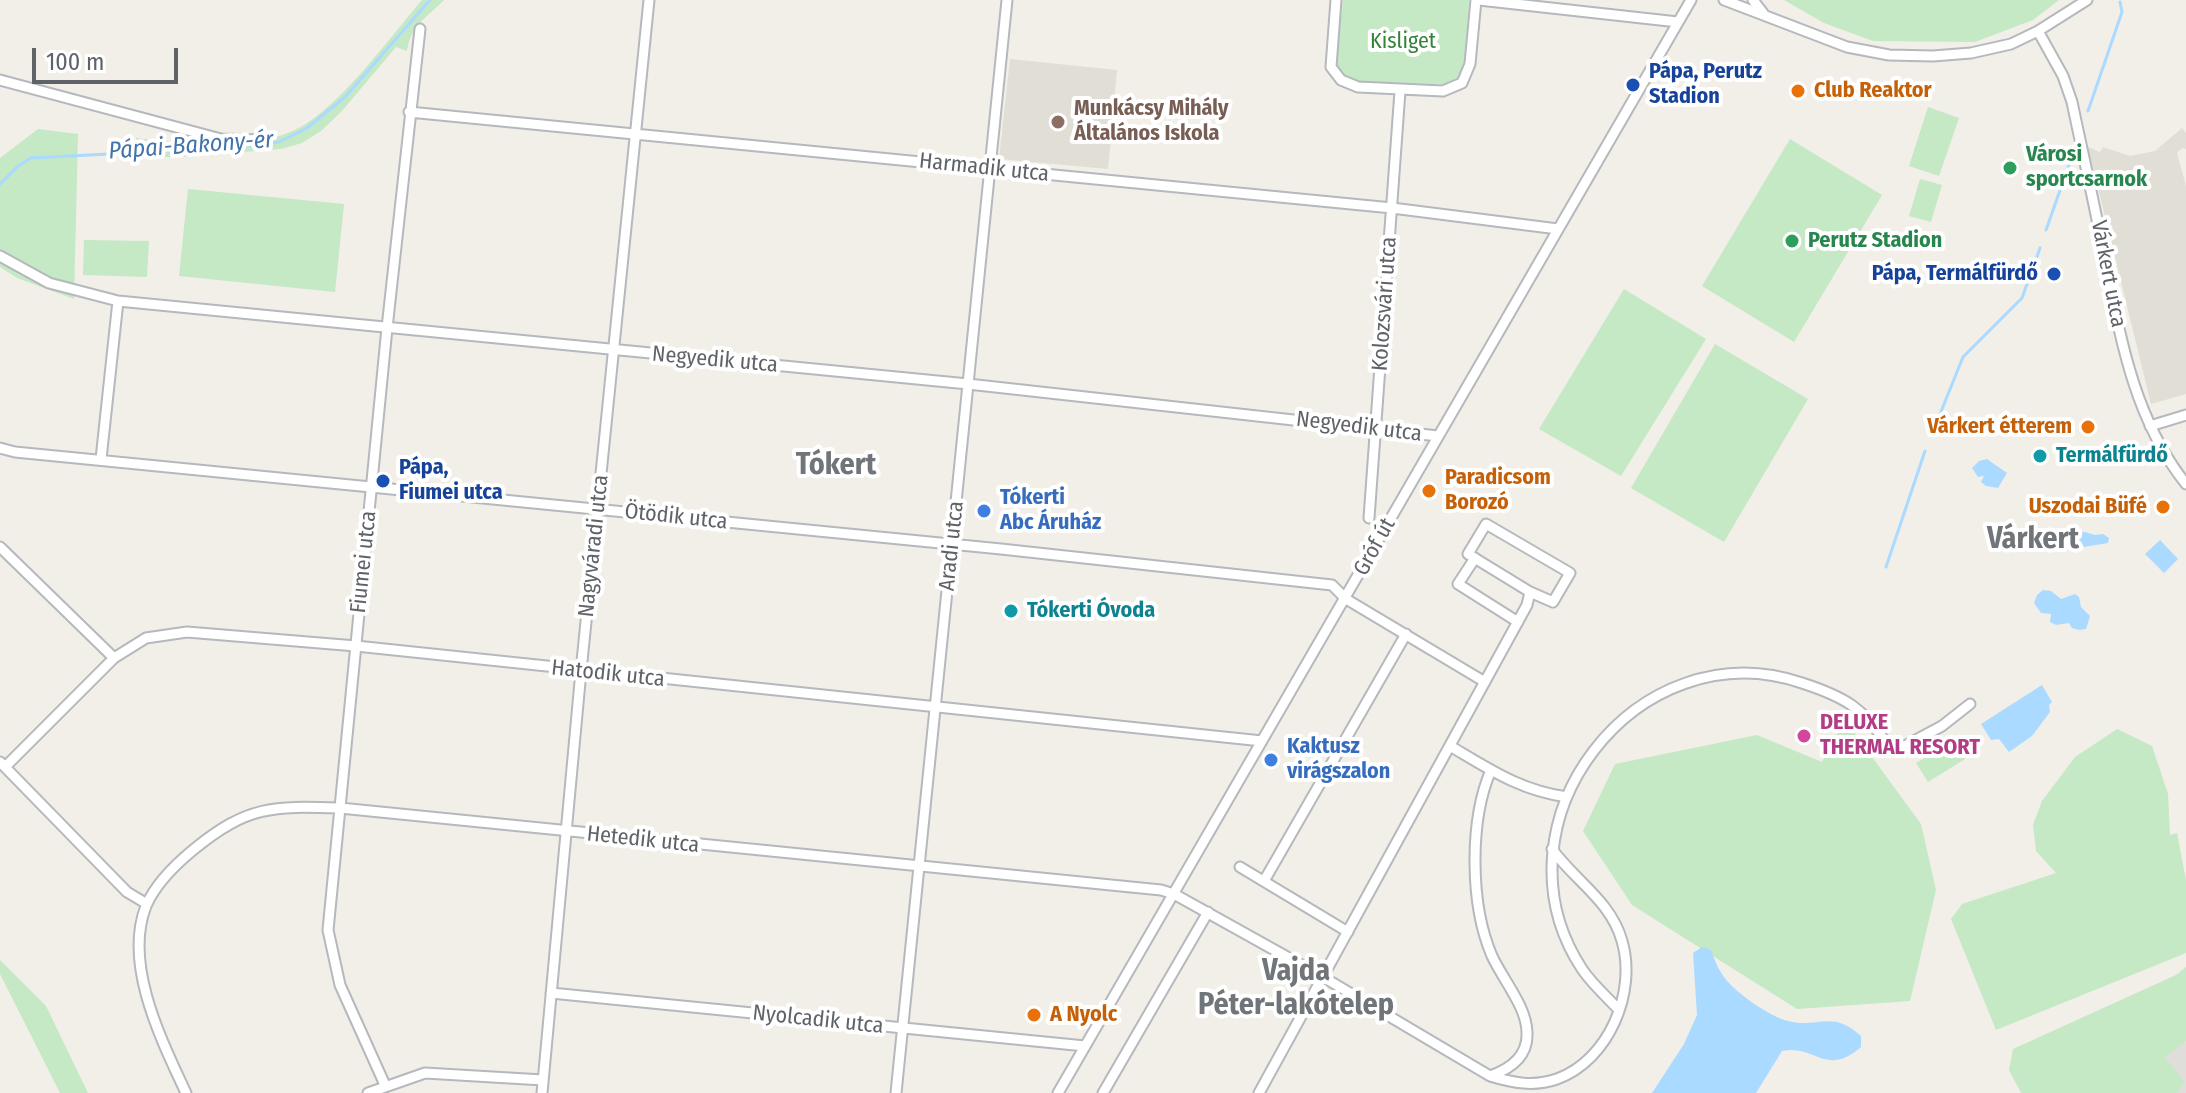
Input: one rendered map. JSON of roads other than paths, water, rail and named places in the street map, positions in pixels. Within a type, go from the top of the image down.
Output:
[{"type":"street","name":"Nagyváradi utca","points":[[542,1093],[649,0]]},
{"type":"street","name":"Aradi utca","points":[[896,1093],[1007,0]]},
{"type":"street","points":[[1336,0],[1331,67],[1341,80],[1358,87],[1400,91],[1443,91],[1462,83],[1470,64],[1477,0],[1678,22]]},
{"type":"street","name":"Gróf út","points":[[1058,1093],[1691,0]]},
{"type":"street","points":[[1724,0],[1847,47],[1889,55],[1971,53],[2011,44],[2087,0]]},
{"type":"street","points":[[1753,0],[1763,13]]},
{"type":"street","name":"Fiumei utca","points":[[385,1085],[340,985],[328,930],[409,112],[420,29]]},
{"type":"street","name":"Várkert utca","points":[[2038,31],[2063,76],[2072,102],[2134,388],[2150,426],[2186,484]]},
{"type":"street","points":[[0,80],[221,139],[263,140]]},
{"type":"street","name":"Kolozsvári utca","points":[[1369,518],[1400,91]]},
{"type":"street","name":"Harmadik utca","points":[[409,112],[1392,208],[1558,229]]},
{"type":"street","name":"Negyedik utca","points":[[0,256],[49,283],[118,301],[968,384],[1438,436]]},
{"type":"street","points":[[101,459],[118,301]]},
{"type":"street","points":[[2150,426],[2186,415]]},
{"type":"street","name":"Ötödik utca","points":[[0,448],[15,452],[1332,585],[1346,599],[1485,682]]},
{"type":"street","points":[[1486,524],[1570,573],[1553,602],[1530,592],[1468,554],[1486,524]]},
{"type":"street","points":[[0,547],[114,658]]},
{"type":"street","points":[[1475,558],[1458,584],[1518,622]]},
{"type":"street","points":[[1264,1092],[1323,977],[1518,622],[1530,592]]},
{"type":"street","name":"Hatodik utca","points":[[3,764],[114,658],[146,638],[187,632],[356,646],[1262,741]]},
{"type":"street","points":[[1264,881],[1406,634]]},
{"type":"street","points":[[1619,1010],[1583,971],[1567,942],[1556,909],[1550,872],[1552,849],[1576,776],[1595,747],[1618,722],[1640,705],[1667,691],[1727,674],[1756,673],[1787,678],[1831,694],[1851,703],[1877,729],[1888,746],[1899,749],[1942,726],[1970,704]]},
{"type":"street","points":[[1450,746],[1531,790],[1567,797]]},
{"type":"street","points":[[3,764],[127,892],[147,904],[141,942],[146,997],[155,1027],[186,1093]]},
{"type":"street","points":[[1490,1076],[1516,1063],[1525,1049],[1528,1035],[1525,1018],[1491,953],[1482,924],[1476,842],[1478,807],[1491,770]]},
{"type":"street","name":"Hetedik utca","points":[[147,904],[164,880],[203,841],[244,816],[263,809],[286,807],[340,808],[1161,890],[1208,912],[1323,977],[1490,1076],[1513,1083],[1536,1084],[1558,1079],[1596,1051],[1619,1010],[1625,991],[1627,962],[1622,938],[1610,912],[1552,849]]},
{"type":"street","points":[[1240,867],[1348,932]]},
{"type":"street","points":[[1103,1093],[1208,912]]},
{"type":"street","name":"Nyolcadik utca","points":[[551,993],[1085,1046]]},
{"type":"street","points":[[368,1093],[425,1073],[543,1080]]},
{"type":"water","points":[[1987,459],[2007,473],[1998,488],[1986,486],[1981,482],[1984,476],[1978,477],[1972,468],[1979,461]]},
{"type":"water","points":[[2071,528],[2095,535],[2103,534],[2109,538],[2108,543],[2077,548],[2072,540]]},
{"type":"water","points":[[2160,540],[2178,559],[2164,573],[2145,554]]},
{"type":"water","points":[[2043,590],[2051,591],[2061,599],[2075,594],[2079,597],[2081,607],[2090,616],[2086,629],[2072,628],[2069,623],[2056,625],[2050,622],[2051,614],[2041,613],[2034,603]]},
{"type":"water","points":[[2042,685],[2052,702],[2050,712],[2032,736],[2009,752],[1999,739],[1991,740],[1981,724]]},
{"type":"water","points":[[1702,947],[1711,950],[1727,980],[1762,1009],[1799,1023],[1841,1023],[1861,1036],[1861,1047],[1838,1060],[1794,1050],[1782,1051],[1756,1093],[1652,1093],[1684,1044],[1697,1015],[1693,953]]},
{"type":"waterway","name":"Pápai-Bakony-ér","points":[[0,184],[31,158],[224,148],[279,142],[307,128],[345,97],[430,0]]},
{"type":"waterway","points":[[2088,111],[2122,12],[2120,2]]},
{"type":"waterway","points":[[2046,230],[2070,162]]},
{"type":"waterway","points":[[1932,434],[1963,357],[2022,298],[2040,248]]},
{"type":"waterway","points":[[1886,567],[1925,451]]},
{"type":"place","name":"Pápa, Perutz Stadion","points":[[1633,85]]},
{"type":"place","name":"Club Reaktor","points":[[1798,91]]},
{"type":"place","name":"Munkácsy Mihály Általános Iskola","points":[[1058,122]]},
{"type":"place","name":"Városi sportcsarnok","points":[[2010,168]]},
{"type":"place","name":"Perutz Stadion","points":[[1792,241]]},
{"type":"place","name":"Pápa, Termálfürdő","points":[[2054,274]]},
{"type":"place","name":"Várkert étterem","points":[[2088,427]]},
{"type":"place","name":"Termálfürdő","points":[[2040,456]]},
{"type":"place","name":"Pápa, Fiumei utca","points":[[383,481]]},
{"type":"place","name":"Paradicsom Borozó","points":[[1429,491]]},
{"type":"place","name":"Uszodai Büfé","points":[[2163,507]]},
{"type":"place","name":"Tókerti Abc Áruház","points":[[984,511]]},
{"type":"place","name":"Tókerti Óvoda","points":[[1011,611]]},
{"type":"place","name":"DELUXE THERMAL RESORT","points":[[1804,736]]},
{"type":"place","name":"Kaktusz virágszalon","points":[[1271,760]]},
{"type":"place","name":"A Nyolc","points":[[1034,1015]]},
{"type":"district","name":"Tókert","points":[[836,466]]},
{"type":"district","name":"Várkert","points":[[2033,540]]},
{"type":"district","name":"Vajda Péter-lakótelep","points":[[1296,989]]},
{"type":"park label","name":"Kisliget","points":[[1403,42]]}]
